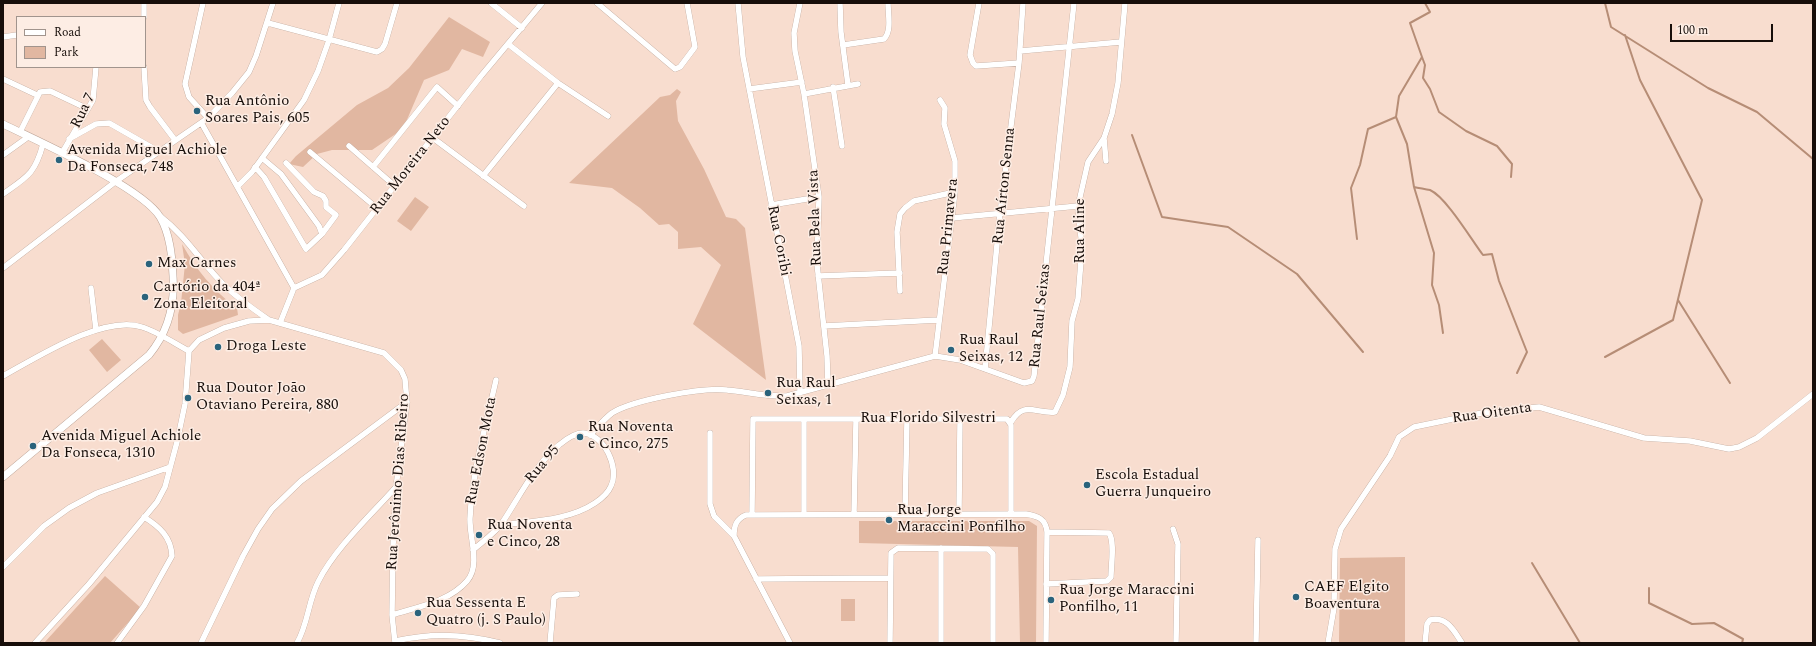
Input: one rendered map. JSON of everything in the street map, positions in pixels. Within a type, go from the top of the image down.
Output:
[{"type":"street","points":[[144,3],[144,16]]},
{"type":"street","points":[[204,3],[185,84],[189,97],[208,118]]},
{"type":"street","points":[[3,268],[115,182],[158,151],[202,124],[232,93],[248,72],[256,56],[268,23],[273,3]]},
{"type":"street","points":[[238,186],[262,158],[304,100],[318,71],[329,40],[339,3]]},
{"type":"street","points":[[268,23],[377,52],[382,50],[397,3]]},
{"type":"street","points":[[491,3],[522,28]]},
{"type":"street","name":"Rua Moreira Neto","points":[[294,288],[322,275],[396,187],[458,106],[542,3]]},
{"type":"street","points":[[597,3],[675,69],[680,68],[695,47],[687,3]]},
{"type":"street","name":"Rua Coribi","points":[[738,3],[743,57],[799,346],[800,393]]},
{"type":"street","name":"Rua Bela Vista","points":[[800,3],[794,33],[795,50],[804,94],[819,197],[818,276],[824,326],[828,386]]},
{"type":"street","points":[[840,3],[848,85]]},
{"type":"street","points":[[843,45],[884,39],[887,36],[888,31],[888,3]]},
{"type":"street","points":[[979,3],[970,55],[971,59],[976,66],[1019,63]]},
{"type":"street","name":"Rua Aírton Senna","points":[[985,368],[1000,213],[1019,63],[1023,3]]},
{"type":"street","name":"Rua Raul Seixas","points":[[590,435],[612,413],[622,408],[700,389],[727,390],[773,397],[800,393],[828,386],[935,356],[960,360],[985,368],[1024,384],[1029,383],[1033,379],[1074,3]]},
{"type":"street","name":"Rua Aline","points":[[1011,422],[1016,414],[1024,409],[1055,412],[1068,380],[1072,321],[1078,299],[1082,248],[1078,206],[1088,162],[1104,138],[1112,114],[1118,83],[1125,3]]},
{"type":"street","points":[[3,37],[16,35]]},
{"type":"street","points":[[1020,51],[1121,42]]},
{"type":"street","points":[[508,44],[558,82],[608,116]]},
{"type":"street","name":"Rua 7","points":[[62,153],[88,108],[95,91],[96,68]]},
{"type":"street","points":[[144,68],[146,100],[175,140]]},
{"type":"street","points":[[3,79],[37,95]]},
{"type":"street","points":[[483,176],[558,82]]},
{"type":"street","points":[[749,89],[802,82]]},
{"type":"street","points":[[804,94],[858,84]]},
{"type":"street","points":[[373,167],[437,87],[458,106]]},
{"type":"street","points":[[832,88],[842,146]]},
{"type":"street","points":[[20,132],[37,95],[45,90],[88,108]]},
{"type":"street","name":"Rua Primavera","points":[[935,356],[938,320],[955,192],[955,161],[944,124],[945,108],[940,100]]},
{"type":"street","points":[[69,139],[96,124],[103,122],[110,123],[144,141],[158,151]]},
{"type":"street","points":[[3,124],[62,153],[115,182],[143,200],[159,216],[169,239],[174,286],[171,312],[162,337],[142,362],[3,477]]},
{"type":"street","points":[[202,124],[294,288],[280,323]]},
{"type":"street","points":[[3,155],[28,137]]},
{"type":"street","points":[[433,138],[524,206]]},
{"type":"street","points":[[1104,138],[1106,161]]},
{"type":"street","points":[[3,194],[33,170],[38,162],[43,144]]},
{"type":"street","points":[[349,146],[396,187]]},
{"type":"street","points":[[310,152],[378,209]]},
{"type":"street","points":[[262,158],[281,174],[319,226],[322,234]]},
{"type":"street","points":[[255,167],[264,177],[306,249],[322,234],[336,215],[326,207],[326,201],[323,196],[314,192],[286,163]]},
{"type":"street","points":[[900,291],[897,232],[900,214],[914,201],[955,192]]},
{"type":"street","points":[[771,205],[819,197]]},
{"type":"street","points":[[952,218],[1078,206]]},
{"type":"street","name":"Rua Jerônimo Dias Ribeiro","points":[[159,216],[182,235],[224,284],[269,320]]},
{"type":"street","points":[[818,276],[900,273]]},
{"type":"street","points":[[91,288],[96,330]]},
{"type":"street","name":"Rua Jerônimo Dias Ribeiro","points":[[189,351],[199,340],[224,328],[249,321],[269,320],[384,353],[401,370],[405,379],[406,402],[396,487],[393,546],[392,615],[395,642]]},
{"type":"street","points":[[824,326],[938,320]]},
{"type":"street","points":[[3,376],[96,330],[130,325],[142,327],[189,351],[185,404],[165,487],[157,502],[89,584],[35,643]]},
{"type":"street","name":"Rua Edson Mota","points":[[392,615],[434,602],[457,590],[468,580],[471,572],[473,550],[470,521],[472,490],[496,380]]},
{"type":"street","name":"Rua Oitenta","points":[[1328,643],[1334,608],[1335,549],[1341,529],[1390,456],[1399,437],[1414,427],[1482,413],[1539,407],[1644,438],[1690,441],[1729,449],[1739,447],[1757,438],[1813,394]]},
{"type":"street","points":[[201,643],[243,556],[258,529],[272,509],[301,481],[406,402]]},
{"type":"street","name":"Rua Florido Silvestri","points":[[746,419],[1007,419],[1011,422],[1011,514]]},
{"type":"street","points":[[752,514],[753,419]]},
{"type":"street","points":[[804,419],[804,514]]},
{"type":"street","points":[[854,514],[856,419]]},
{"type":"street","points":[[959,514],[960,419]]},
{"type":"street","points":[[906,513],[907,420]]},
{"type":"street","name":"Rua 95","points":[[473,550],[501,525],[518,496],[558,445],[582,433],[590,435]]},
{"type":"street","points":[[710,433],[708,460],[710,504],[714,516],[734,536],[790,643]]},
{"type":"street","points":[[501,525],[538,521],[573,513],[594,503],[607,493],[612,485],[614,474],[610,458],[602,445],[590,435]]},
{"type":"street","points":[[3,567],[44,526],[69,508],[98,493],[170,467]]},
{"type":"street","points":[[297,643],[301,636],[310,599],[328,564],[396,487]]},
{"type":"street","points":[[734,536],[734,530],[738,519],[752,514],[906,513],[1011,514],[1037,516],[1046,525],[1047,532],[1046,643]]},
{"type":"street","points":[[117,643],[144,606],[172,556],[172,548],[168,538],[157,525],[144,517]]},
{"type":"street","points":[[1173,529],[1178,544],[1176,643]]},
{"type":"street","points":[[1046,584],[1107,581],[1110,579],[1112,538],[1109,532],[1047,532]]},
{"type":"street","points":[[1256,643],[1258,540]]},
{"type":"street","points":[[941,548],[941,643]]},
{"type":"street","points":[[890,643],[890,557],[894,549],[941,548],[988,549],[993,554],[993,643]]},
{"type":"street","points":[[756,580],[890,578]]},
{"type":"street","points":[[550,643],[554,598],[558,595],[577,594]]},
{"type":"street","points":[[1425,643],[1427,624],[1430,620],[1437,619],[1442,620],[1449,625],[1462,643]]},
{"type":"street","points":[[301,636],[305,643]]},
{"type":"street","points":[[395,642],[413,637],[436,636],[473,637],[500,643]]},
{"type":"green space","points":[[449,17],[490,42],[483,57],[462,49],[449,70],[424,80],[403,129],[372,150],[332,150],[317,154],[303,167],[289,164],[296,156],[357,105],[388,88],[409,68]]},
{"type":"green space","points":[[677,89],[681,92],[676,101],[678,121],[704,169],[726,217],[736,219],[745,228],[766,380],[693,324],[721,265],[701,247],[678,249],[678,232],[669,224],[659,225],[640,208],[612,188],[569,183],[660,97],[670,95]]},
{"type":"green space","points":[[415,197],[429,207],[411,231],[397,221]]},
{"type":"green space","points":[[182,244],[206,279],[220,294],[237,308],[238,315],[183,334],[178,330],[178,315],[181,303],[185,264]]},
{"type":"green space","points":[[102,339],[121,360],[107,372],[89,350]]},
{"type":"green space","points":[[859,521],[1029,521],[1037,526],[1036,643],[1020,643],[1018,547],[859,543]]},
{"type":"green space","points":[[1405,557],[1405,643],[1339,643],[1340,558]]},
{"type":"green space","points":[[105,576],[141,608],[110,643],[44,643]]},
{"type":"green space","points":[[841,599],[855,599],[855,621],[841,621]]},
{"type":"waterway","points":[[1425,3],[1430,12],[1410,23],[1422,57],[1399,96],[1396,117],[1407,144],[1414,187],[1434,253],[1432,285],[1439,305],[1443,333]]},
{"type":"waterway","points":[[1605,3],[1611,27],[1708,88],[1757,112],[1813,159]]},
{"type":"waterway","points":[[1605,357],[1673,320],[1702,200],[1640,80],[1625,35]]},
{"type":"waterway","points":[[1422,57],[1425,65],[1423,78],[1430,89],[1439,112],[1466,131],[1497,146],[1512,164],[1511,177]]},
{"type":"waterway","points":[[1357,239],[1351,188],[1360,165],[1368,129],[1396,117]]},
{"type":"waterway","points":[[1132,135],[1162,217],[1228,227],[1297,274],[1363,352]]},
{"type":"waterway","points":[[1414,187],[1430,190],[1436,194],[1451,209],[1483,255],[1492,254],[1499,281],[1527,352],[1517,373]]},
{"type":"waterway","points":[[1678,300],[1730,383]]},
{"type":"waterway","points":[[1532,563],[1580,643]]},
{"type":"waterway","points":[[1649,588],[1649,603],[1692,624],[1714,623],[1743,639],[1742,643]]},
{"type":"place","name":"Rua Antônio Soares Pais, 605","points":[[197,111]]},
{"type":"place","name":"Avenida Miguel Achiole Da Fonseca, 748","points":[[59,160]]},
{"type":"place","name":"Max Carnes","points":[[149,264]]},
{"type":"place","name":"Cartório da 404ª Zona Eleitoral","points":[[145,297]]},
{"type":"place","name":"Droga Leste","points":[[218,347]]},
{"type":"place","name":"Rua Raul Seixas, 12","points":[[951,350]]},
{"type":"place","name":"Rua Raul Seixas, 1","points":[[768,393]]},
{"type":"place","name":"Rua Doutor João Otaviano Pereira, 880","points":[[188,398]]},
{"type":"place","name":"Rua Noventa e Cinco, 275","points":[[580,437]]},
{"type":"place","name":"Avenida Miguel Achiole Da Fonseca, 1310","points":[[33,446]]},
{"type":"place","name":"Escola Estadual Guerra Junqueiro","points":[[1087,485]]},
{"type":"place","name":"Rua Jorge Maraccini Ponfilho","points":[[889,520]]},
{"type":"place","name":"Rua Noventa e Cinco, 28","points":[[479,535]]},
{"type":"place","name":"CAEF Elgito Boaventura","points":[[1296,597]]},
{"type":"place","name":"Rua Jorge Maraccini Ponfilho, 11","points":[[1051,600]]},
{"type":"place","name":"Rua Sessenta E Quatro (j. S Paulo)","points":[[418,613]]}]
